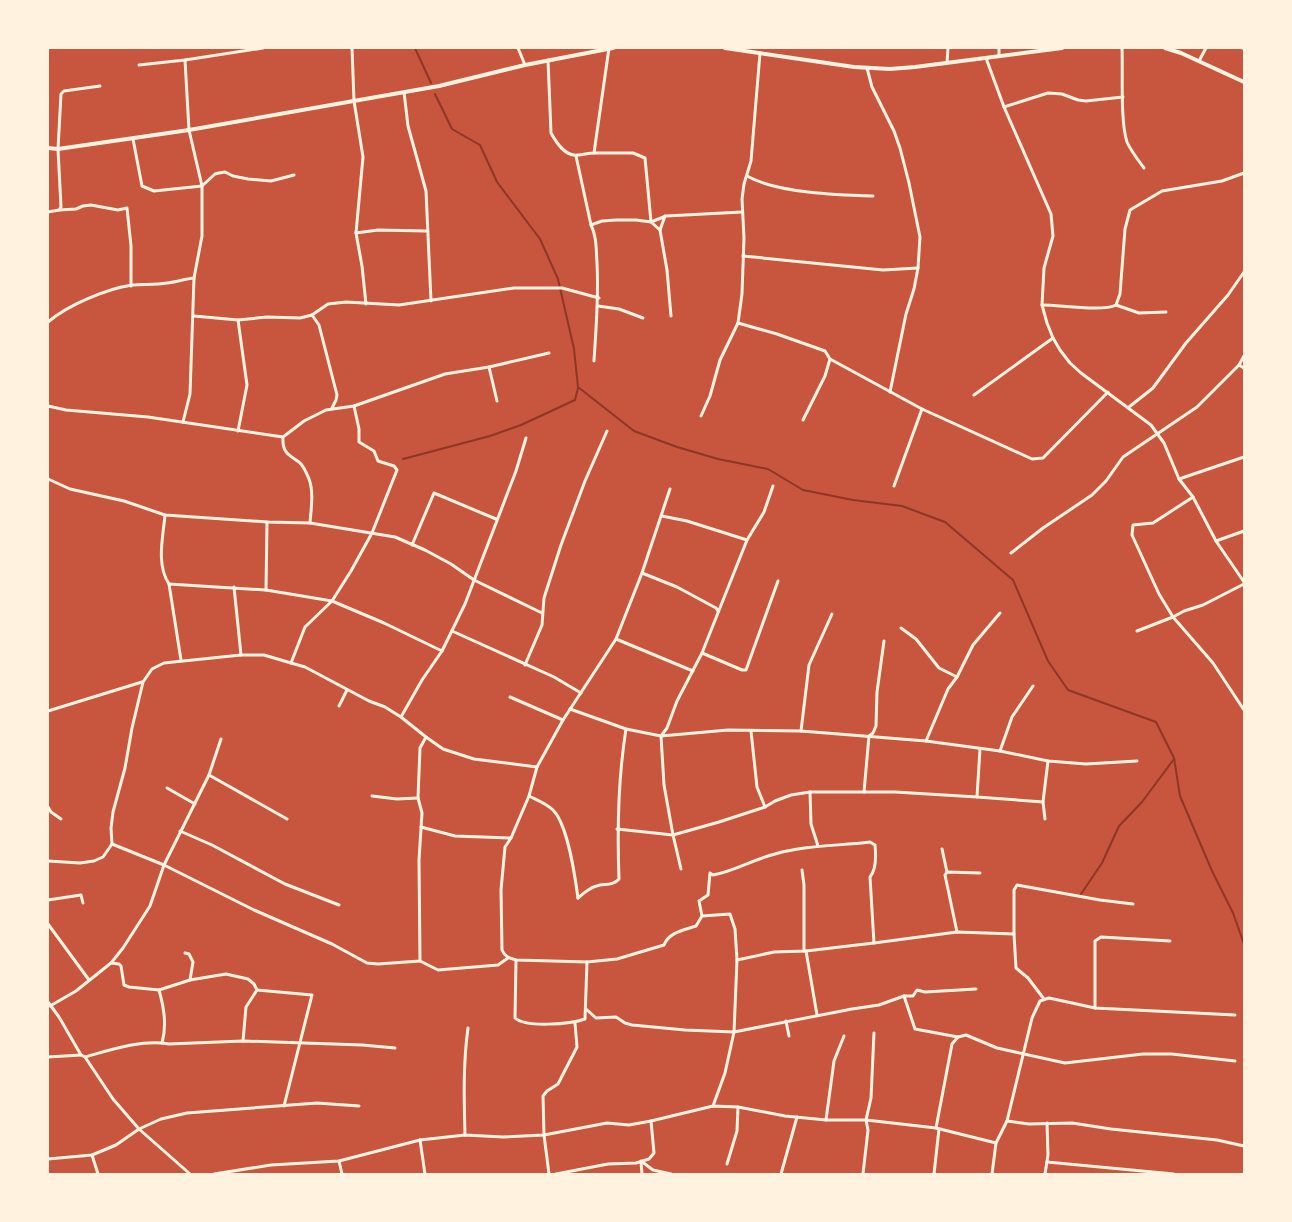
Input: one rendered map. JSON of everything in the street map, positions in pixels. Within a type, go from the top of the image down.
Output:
[{"type":"street","points":[[139,65],[263,48]]},
{"type":"street","points":[[352,48],[354,102],[362,157],[356,234],[366,304]]},
{"type":"street","points":[[518,48],[525,65]]},
{"type":"street","points":[[48,148],[58,149],[133,139],[354,102],[439,86],[525,65],[611,48],[594,153]]},
{"type":"street","points":[[725,48],[751,49],[760,52],[867,68],[916,67],[1062,48]]},
{"type":"street","points":[[947,62],[948,48]]},
{"type":"street","points":[[999,48],[999,55]]},
{"type":"street","points":[[1122,48],[1126,134],[1136,158],[1144,168]]},
{"type":"street","points":[[1165,48],[1244,82]]},
{"type":"street","points":[[1199,61],[1206,48]]},
{"type":"street","points":[[701,416],[710,396],[720,360],[738,323],[744,256],[742,212],[744,184],[751,161],[760,52]]},
{"type":"street","points":[[986,57],[1004,107],[1051,214],[1053,236],[1044,268],[1042,305],[1053,338],[1070,363],[1081,374],[1151,425],[1164,444],[1179,479],[1244,583],[1203,605],[1137,631]]},
{"type":"street","points":[[183,422],[190,394],[194,278],[202,236],[202,186],[190,130],[185,60]]},
{"type":"street","points":[[548,60],[551,133],[556,142],[565,152],[576,156],[594,153],[633,153],[644,158],[651,222],[660,230]]},
{"type":"street","points":[[867,68],[872,87],[894,131],[909,183],[920,238],[918,268],[914,289],[906,314],[890,392]]},
{"type":"street","points":[[59,210],[61,207],[58,149],[61,94],[64,91],[100,86]]},
{"type":"street","points":[[404,92],[408,126],[426,191],[426,231],[431,301]]},
{"type":"street","points":[[1004,107],[1048,93],[1062,94],[1086,101],[1123,97]]},
{"type":"street","points":[[133,139],[142,186],[154,191],[202,186],[214,174],[224,172],[248,180],[265,181],[294,174]]},
{"type":"street","points":[[576,156],[591,225],[595,233],[599,298],[594,361]]},
{"type":"street","points":[[1042,305],[1112,308],[1116,305],[1120,294],[1125,229],[1130,210],[1162,191],[1222,181],[1244,173]]},
{"type":"street","points":[[747,176],[757,182],[794,189],[835,195],[873,196]]},
{"type":"street","points":[[48,212],[76,209],[91,205],[118,210],[127,208],[131,246],[130,286]]},
{"type":"street","points":[[591,225],[602,221],[636,220],[651,222],[666,216],[742,212]]},
{"type":"street","points":[[666,216],[660,230],[667,270],[670,316]]},
{"type":"street","points":[[356,234],[378,230],[426,231]]},
{"type":"street","points":[[744,256],[882,270],[918,268]]},
{"type":"street","points":[[1129,408],[1153,388],[1186,344],[1228,295],[1244,272]]},
{"type":"street","points":[[48,322],[57,314],[79,302],[130,286],[167,283],[194,278]]},
{"type":"street","points":[[194,316],[238,320],[266,317],[300,318],[312,315],[328,304],[346,302],[399,305],[514,288],[562,288],[599,298]]},
{"type":"street","points":[[1116,305],[1139,313],[1166,312]]},
{"type":"street","points":[[598,306],[619,309],[643,318]]},
{"type":"street","points":[[312,315],[319,325],[337,395],[332,409]]},
{"type":"street","points":[[238,320],[247,384],[238,431]]},
{"type":"street","points":[[738,323],[825,351],[830,360],[922,409],[1032,459],[1043,458],[1108,392]]},
{"type":"street","points":[[974,395],[1053,338]]},
{"type":"street","points":[[48,406],[66,410],[183,422],[283,438],[304,421],[332,409],[354,406],[446,374],[489,367],[548,353]]},
{"type":"street","points":[[1011,553],[1043,528],[1092,495],[1106,481],[1123,457],[1197,407],[1239,365],[1244,356]]},
{"type":"street","points":[[803,420],[825,376],[830,360]]},
{"type":"street","points":[[1239,365],[1244,368]]},
{"type":"street","points":[[489,367],[497,401]]},
{"type":"street","points":[[290,663],[305,627],[332,601],[351,571],[372,533],[397,470],[394,466],[378,461],[374,451],[359,442],[359,429],[354,406]]},
{"type":"street","points":[[894,486],[922,409]]},
{"type":"street","points":[[524,665],[542,625],[544,598],[561,545],[585,481],[607,431]]},
{"type":"street","points":[[283,438],[285,450],[292,459],[300,463],[309,480],[311,500],[310,523]]},
{"type":"street","points":[[401,717],[422,680],[442,651],[452,631],[516,471],[526,438]]},
{"type":"street","points":[[1179,479],[1244,456]]},
{"type":"street","points":[[48,479],[70,489],[124,501],[165,515],[310,523],[395,537],[451,564],[474,580],[542,613]]},
{"type":"street","points":[[681,869],[672,834],[664,785],[661,736],[667,728],[677,700],[702,653],[747,540],[764,512],[773,486]]},
{"type":"street","points":[[670,489],[642,573],[616,639],[563,720],[536,766],[529,796],[511,838],[505,847],[501,890],[502,950],[508,958],[516,960],[587,962],[617,959],[664,945],[666,938],[672,934],[696,926],[702,916],[699,901],[708,895],[710,873],[728,872],[774,854],[818,846],[870,842],[875,845],[874,872],[870,877],[874,943]]},
{"type":"street","points":[[412,545],[434,493],[496,519]]},
{"type":"street","points":[[1192,497],[1153,523],[1136,524],[1132,528],[1132,535],[1159,594],[1173,617],[1213,662],[1244,710]]},
{"type":"street","points":[[165,515],[162,564],[169,584],[182,660]]},
{"type":"street","points":[[662,516],[687,521],[747,540]]},
{"type":"street","points":[[266,590],[267,522]]},
{"type":"street","points":[[1216,541],[1244,531]]},
{"type":"street","points":[[642,573],[677,587],[716,608],[718,611]]},
{"type":"street","points":[[702,653],[746,670],[778,581]]},
{"type":"street","points":[[169,584],[266,590],[332,601],[442,651]]},
{"type":"street","points":[[234,587],[241,655]]},
{"type":"street","points":[[926,741],[948,689],[957,677],[973,645],[1000,613]]},
{"type":"street","points":[[801,731],[809,665],[832,614]]},
{"type":"street","points":[[901,628],[916,639],[939,668],[957,677]]},
{"type":"street","points":[[452,631],[554,677],[581,693]]},
{"type":"street","points":[[616,639],[693,671]]},
{"type":"street","points":[[864,792],[869,736],[873,733],[876,726],[877,692],[884,641]]},
{"type":"street","points":[[48,861],[80,863],[104,857],[112,844],[113,812],[125,768],[142,682],[152,669],[158,665],[182,660],[241,655],[264,656],[290,663],[333,681],[347,690],[385,707],[443,749],[466,756],[507,764],[536,766]]},
{"type":"street","points":[[48,711],[142,682]]},
{"type":"street","points":[[1000,751],[1012,716],[1033,686]]},
{"type":"street","points":[[339,706],[347,690]]},
{"type":"street","points":[[510,696],[563,720]]},
{"type":"street","points":[[570,709],[626,729],[661,736],[728,730],[801,731],[926,741],[1000,751],[1048,761],[1086,764],[1137,761]]},
{"type":"street","points":[[529,796],[548,806],[555,812],[558,818],[570,848],[578,898],[586,891],[614,883],[619,879],[617,829],[622,756],[626,729]]},
{"type":"street","points":[[751,731],[757,787],[765,807]]},
{"type":"street","points":[[420,961],[419,860],[422,813],[418,798],[420,748],[426,737]]},
{"type":"street","points":[[50,1006],[76,990],[111,962],[123,948],[150,906],[164,865],[209,775],[221,739]]},
{"type":"street","points":[[977,797],[980,749]]},
{"type":"street","points":[[1045,819],[1043,802],[1048,761]]},
{"type":"street","points":[[209,775],[287,819]]},
{"type":"street","points":[[167,788],[195,804]]},
{"type":"street","points":[[617,829],[672,834],[719,822],[765,807],[791,795],[810,792],[864,792],[1043,802]]},
{"type":"street","points":[[810,792],[811,824],[818,846]]},
{"type":"street","points":[[372,796],[397,799],[418,798]]},
{"type":"street","points":[[48,808],[61,819]]},
{"type":"street","points":[[421,827],[455,836],[511,838]]},
{"type":"street","points":[[180,831],[212,845],[285,884],[339,905]]},
{"type":"street","points":[[112,844],[164,865],[254,910],[332,944],[367,963],[420,961],[438,970],[498,964],[508,958]]},
{"type":"street","points":[[942,849],[947,872],[944,877],[956,932]]},
{"type":"street","points":[[802,870],[805,951],[817,1015]]},
{"type":"street","points":[[947,872],[980,873]]},
{"type":"street","points":[[1044,998],[1028,978],[1016,968],[1014,890],[1017,885],[1133,904]]},
{"type":"street","points":[[48,900],[81,895],[83,903]]},
{"type":"street","points":[[702,916],[730,914],[735,928],[737,960],[734,1032],[724,1073],[713,1106]]},
{"type":"street","points":[[48,924],[89,980]]},
{"type":"street","points":[[737,960],[774,952],[805,951],[956,932],[1014,934]]},
{"type":"street","points":[[1095,1008],[1095,941],[1101,937],[1170,941]]},
{"type":"street","points":[[185,953],[189,954],[193,962],[190,980]]},
{"type":"street","points":[[516,960],[515,1018],[518,1021],[544,1024],[575,1023],[585,1019],[587,962]]},
{"type":"street","points":[[111,962],[121,966],[126,987],[159,990],[190,980],[226,974],[248,979],[254,984],[256,990],[246,1007],[243,1041]]},
{"type":"street","points":[[159,990],[164,1010],[162,1043]]},
{"type":"street","points":[[256,990],[312,995],[284,1106]]},
{"type":"street","points":[[586,1009],[596,1018],[616,1017],[632,1025],[734,1032],[852,1008],[879,1006],[904,996],[913,996],[917,990],[925,992],[976,990]]},
{"type":"street","points":[[904,996],[915,1029],[958,1037],[966,1035],[997,1048],[1023,1054],[1065,1062],[1144,1054],[1172,1054],[1235,1061]]},
{"type":"street","points":[[992,1174],[996,1143],[1007,1121],[1032,1018],[1040,1001],[1044,998],[1095,1008],[1235,1016]]},
{"type":"street","points":[[48,1002],[113,1099],[139,1129],[190,1174]]},
{"type":"street","points":[[786,1022],[789,1036]]},
{"type":"street","points":[[549,1174],[544,1135],[543,1096],[558,1084],[577,1047],[575,1023]]},
{"type":"street","points":[[466,1135],[464,1052],[468,1028]]},
{"type":"street","points":[[862,1174],[868,1130],[866,1120],[871,1098],[874,1033]]},
{"type":"street","points":[[826,1120],[834,1061],[844,1036]]},
{"type":"street","points":[[934,1174],[937,1128],[952,1044],[958,1037]]},
{"type":"street","points":[[48,1057],[83,1056],[132,1045],[162,1043],[243,1041],[395,1048]]},
{"type":"street","points":[[48,1159],[92,1155],[116,1145],[139,1129],[161,1119],[187,1113],[317,1103],[359,1106]]},
{"type":"street","points":[[214,1174],[271,1165],[340,1160],[420,1140],[466,1135],[503,1137],[544,1135],[607,1123],[629,1125],[713,1106],[738,1107],[826,1120],[866,1120],[937,1128],[996,1143]]},
{"type":"street","points":[[727,1164],[737,1131],[738,1107]]},
{"type":"street","points":[[781,1174],[797,1117]]},
{"type":"street","points":[[556,1174],[608,1164],[636,1163],[649,1159],[654,1152],[651,1121]]},
{"type":"street","points":[[1007,1121],[1030,1124],[1072,1123],[1217,1140],[1244,1146]]},
{"type":"street","points":[[1045,1174],[1047,1162],[1047,1123]]},
{"type":"street","points":[[420,1140],[425,1174]]},
{"type":"street","points":[[92,1155],[98,1174]]},
{"type":"street","points":[[340,1160],[342,1174]]},
{"type":"street","points":[[641,1161],[642,1174]]},
{"type":"street","points":[[641,1161],[653,1170],[671,1174]]},
{"type":"street","points":[[1047,1162],[1174,1174]]},
{"type":"waterway","points":[[415,48],[431,83]]},
{"type":"waterway","points":[[435,94],[452,129],[480,145],[497,182],[540,239],[558,279],[574,349],[578,387],[634,431],[677,447],[718,459],[768,469],[803,490],[853,500],[902,506],[945,522],[1013,580],[1048,661],[1068,690],[1156,722],[1174,758],[1180,796],[1212,871],[1233,913],[1244,944]]},
{"type":"waterway","points":[[403,459],[490,436],[521,425],[575,400],[578,388]]},
{"type":"waterway","points":[[1081,894],[1102,863],[1119,826],[1142,802],[1174,759]]}]
